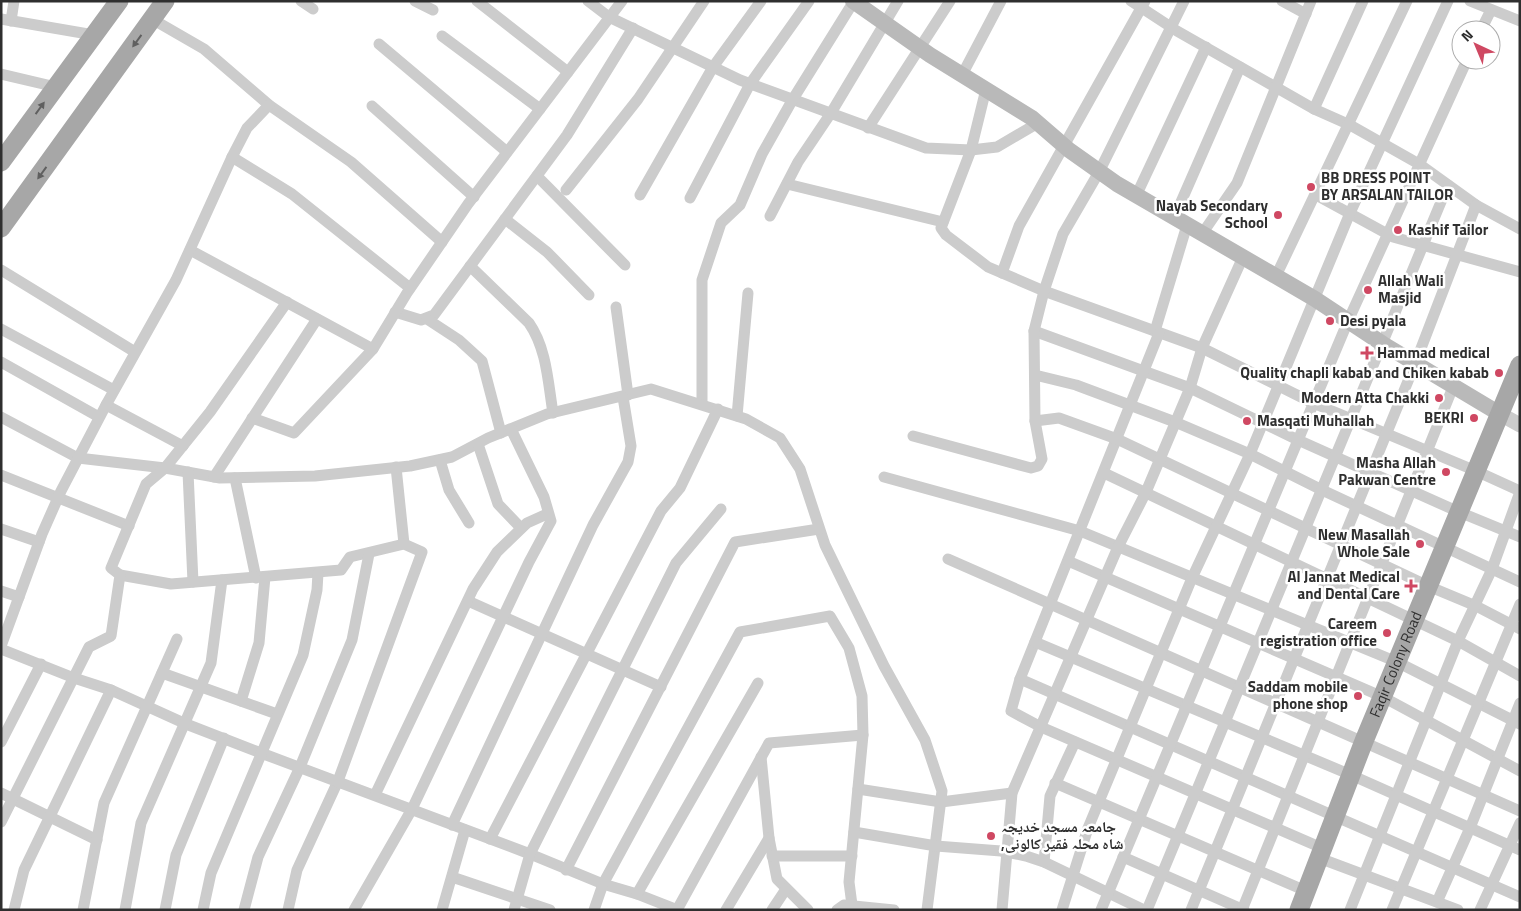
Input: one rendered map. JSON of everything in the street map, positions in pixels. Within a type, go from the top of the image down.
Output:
[{"type":"main road","points":[[1,162],[119,1]]},
{"type":"main road","points":[[1,228],[165,1]]},
{"type":"main road","points":[[853,1],[921,48],[1038,123],[1062,145],[1136,196],[1315,299],[1415,364],[1500,414]]},
{"type":"main road","name":"Faqir Colony Road","points":[[1299,910],[1364,741],[1519,371]]},
{"type":"street","points":[[14,1],[6,20],[94,35]]},
{"type":"street","points":[[301,1],[313,9]]},
{"type":"street","points":[[415,1],[433,10]]},
{"type":"street","points":[[476,1],[568,72]]},
{"type":"street","points":[[588,1],[610,17],[750,84],[926,148],[971,150],[998,147],[1038,123]]},
{"type":"street","points":[[252,418],[294,433],[372,349],[410,288],[474,197],[622,1]]},
{"type":"street","points":[[566,190],[638,100],[704,1]]},
{"type":"street","points":[[640,195],[713,67],[761,1]]},
{"type":"street","points":[[690,198],[750,84],[810,1]]},
{"type":"street","points":[[702,404],[702,280],[721,223],[740,205],[762,154],[853,1]]},
{"type":"street","points":[[770,216],[798,162],[831,113],[898,1]]},
{"type":"street","points":[[868,128],[950,1]]},
{"type":"street","points":[[962,75],[1002,1]]},
{"type":"street","points":[[912,436],[1034,468],[1038,466],[1042,459],[1035,421],[1034,332],[1044,291],[1062,234],[1099,172],[1184,1]]},
{"type":"street","points":[[1282,1],[1306,14]]},
{"type":"street","points":[[1188,226],[1237,183],[1278,88],[1311,1]]},
{"type":"street","points":[[1314,109],[1363,1]]},
{"type":"street","points":[[1276,276],[1350,125],[1407,1]]},
{"type":"street","points":[[1062,910],[1088,828],[1192,578],[1264,422],[1283,372],[1381,143],[1448,1]]},
{"type":"street","points":[[1470,1],[1520,22]]},
{"type":"street","points":[[1002,273],[1019,226],[1139,3],[1172,28],[1314,109],[1350,125],[1419,164],[1476,205],[1520,229]]},
{"type":"street","points":[[1486,20],[1491,10]]},
{"type":"street","points":[[152,19],[204,49],[269,106],[351,162],[442,242]]},
{"type":"street","points":[[395,312],[421,320],[427,319],[434,314],[576,122],[633,28]]},
{"type":"street","points":[[442,36],[540,108]]},
{"type":"street","points":[[379,44],[507,152]]},
{"type":"street","points":[[1136,196],[1206,47]]},
{"type":"street","points":[[1240,67],[1188,226],[1144,371],[1020,679],[1011,711],[1074,742],[1275,827],[1321,853],[1364,874],[1458,910]]},
{"type":"street","points":[[1101,910],[1348,321],[1462,70]]},
{"type":"street","points":[[1,74],[56,86]]},
{"type":"street","points":[[986,89],[971,150],[941,228],[946,235],[988,267],[1044,291],[1202,348],[1280,384],[1313,403],[1520,491],[1492,569],[1458,641],[1350,910]]},
{"type":"street","points":[[269,106],[248,128],[232,156],[176,280],[99,417],[58,497],[39,542],[1,647],[74,678],[111,690],[186,724],[530,854],[566,870],[677,910],[768,743],[863,736]]},
{"type":"street","points":[[372,106],[474,197]]},
{"type":"street","points":[[232,156],[292,194],[410,288]]},
{"type":"street","points":[[537,176],[625,265]]},
{"type":"street","points":[[787,184],[943,222]]},
{"type":"street","points":[[854,832],[936,846],[1006,852],[1044,862],[1073,878],[1145,910],[1162,874],[1292,563],[1448,185]]},
{"type":"street","points":[[1316,195],[1388,234],[1520,272]]},
{"type":"street","points":[[1191,910],[1415,364],[1476,205]]},
{"type":"street","points":[[505,219],[548,252],[589,296]]},
{"type":"street","points":[[190,250],[372,349]]},
{"type":"street","points":[[1002,910],[1012,793],[1118,547],[1146,492],[1190,388],[1202,348],[1243,257]]},
{"type":"street","points":[[470,266],[529,323],[536,334],[541,346],[553,413]]},
{"type":"street","points":[[1,270],[135,352]]},
{"type":"street","points":[[737,416],[748,293]]},
{"type":"street","points":[[287,302],[254,352],[183,446],[165,468],[146,484],[111,568],[120,575],[171,584],[341,570],[350,557],[369,554],[404,544],[422,552],[338,781],[297,870],[288,910]]},
{"type":"street","points":[[452,825],[593,525],[628,462],[631,446],[616,307]]},
{"type":"street","points":[[214,477],[317,319]]},
{"type":"street","points":[[354,910],[412,809],[503,617],[551,521],[547,514],[544,497],[506,431],[482,361],[460,340],[427,319]]},
{"type":"street","points":[[1,329],[114,390]]},
{"type":"street","points":[[1034,332],[1190,388],[1298,440],[1411,491],[1520,536]]},
{"type":"street","points":[[1,362],[99,417]]},
{"type":"street","points":[[1035,375],[1076,385],[1131,405],[1250,454],[1322,490],[1520,582]]},
{"type":"street","points":[[1123,857],[1243,910],[1452,387]]},
{"type":"street","points":[[1,417],[78,458],[165,468],[214,477],[235,478],[315,476],[440,460],[452,457],[506,431],[553,413],[651,389],[737,416],[780,438],[800,468],[825,545],[884,666],[925,740],[942,791],[926,910]]},
{"type":"street","points":[[106,405],[183,446]]},
{"type":"street","points":[[490,839],[660,511],[680,488],[718,409]]},
{"type":"street","points":[[1500,414],[1520,425]]},
{"type":"street","points":[[1035,421],[1058,418],[1117,439],[1428,586],[1476,606],[1516,627]]},
{"type":"street","points":[[478,444],[498,504],[521,528]]},
{"type":"street","points":[[440,460],[449,490],[469,524]]},
{"type":"street","points":[[396,467],[404,544]]},
{"type":"street","points":[[188,472],[193,582]]},
{"type":"street","points":[[1104,473],[1458,641],[1520,676]]},
{"type":"street","points":[[1,475],[129,526]]},
{"type":"street","points":[[884,477],[1080,531],[1397,662],[1516,722]]},
{"type":"street","points":[[235,478],[261,577],[259,643],[241,702]]},
{"type":"street","points":[[515,905],[530,854],[676,563],[721,508]]},
{"type":"street","points":[[375,795],[468,601],[498,552],[527,523],[547,514]]},
{"type":"street","points":[[1,529],[39,542]]},
{"type":"street","points":[[566,870],[735,542],[819,529]]},
{"type":"street","points":[[244,910],[258,857],[300,768],[352,640],[369,554]]},
{"type":"street","points":[[948,560],[1202,669],[1520,811]]},
{"type":"street","points":[[1068,561],[1383,697],[1520,771]]},
{"type":"street","points":[[203,910],[211,873],[303,656],[317,590],[318,573]]},
{"type":"street","points":[[1,822],[89,647],[111,636],[120,575]]},
{"type":"street","points":[[125,910],[141,823],[186,724],[211,663],[222,580]]},
{"type":"street","points":[[1,592],[19,597]]},
{"type":"street","points":[[468,601],[661,687]]},
{"type":"street","points":[[1392,910],[1494,663],[1516,627],[1520,604]]},
{"type":"street","points":[[594,910],[603,884],[740,632],[830,616],[849,648],[862,696],[863,736],[849,882],[862,906]]},
{"type":"street","points":[[83,910],[104,803],[149,706],[177,639]]},
{"type":"street","points":[[1035,642],[1351,775],[1515,848]]},
{"type":"street","points":[[1,742],[41,664]]},
{"type":"street","points":[[162,673],[277,714]]},
{"type":"street","points":[[1020,679],[1380,835],[1452,869],[1520,897]]},
{"type":"street","points":[[637,894],[758,683]]},
{"type":"street","points":[[14,910],[24,870],[111,690]]},
{"type":"street","points":[[1437,902],[1470,828],[1497,759],[1516,722],[1520,703]]},
{"type":"street","points":[[165,910],[176,855],[224,738]]},
{"type":"street","points":[[1044,862],[1050,796],[1074,742]]},
{"type":"street","points":[[761,757],[769,838],[777,879],[808,910]]},
{"type":"street","points":[[1055,783],[1306,892]]},
{"type":"street","points":[[858,790],[941,802],[1012,793]]},
{"type":"street","points":[[1,793],[97,840]]},
{"type":"street","points":[[1480,910],[1492,885],[1515,848],[1520,824]]},
{"type":"street","points":[[442,910],[465,830]]},
{"type":"street","points":[[726,910],[769,838]]},
{"type":"street","points":[[772,856],[852,856]]},
{"type":"street","points":[[452,877],[515,905],[550,910]]},
{"type":"street","points":[[772,910],[786,888]]},
{"type":"street","points":[[837,910],[844,905],[894,910]]},
{"type":"place","name":"BB DRESS POINT BY ARSALAN TAILOR","points":[[1311,187]]},
{"type":"place","name":"Nayab Secondary School","points":[[1278,215]]},
{"type":"place","name":"Kashif Tailor","points":[[1398,230]]},
{"type":"place","name":"Allah Wali Masjid","points":[[1368,290]]},
{"type":"place","name":"Desi pyala","points":[[1330,321]]},
{"type":"place","name":"Hammad medical","points":[[1367,353]]},
{"type":"place","name":"Quality chapli kabab and Chiken kabab","points":[[1499,373]]},
{"type":"place","name":"Modern Atta Chakki","points":[[1439,398]]},
{"type":"place","name":"BEKRI","points":[[1474,418]]},
{"type":"place","name":"Masqati Muhallah","points":[[1247,421]]},
{"type":"place","name":"Masha Allah Pakwan Centre","points":[[1446,472]]},
{"type":"place","name":"New Masallah Whole Sale","points":[[1420,544]]},
{"type":"place","name":"Al Jannat Medical and Dental Care","points":[[1411,586]]},
{"type":"place","name":"Careem registration office","points":[[1387,633]]},
{"type":"place","name":"Saddam mobile phone shop","points":[[1358,696]]},
{"type":"place","name":"جامعہ مسجد خدیجہ ,شاہ محلہ فقیر کالونی","points":[[991,836]]}]
